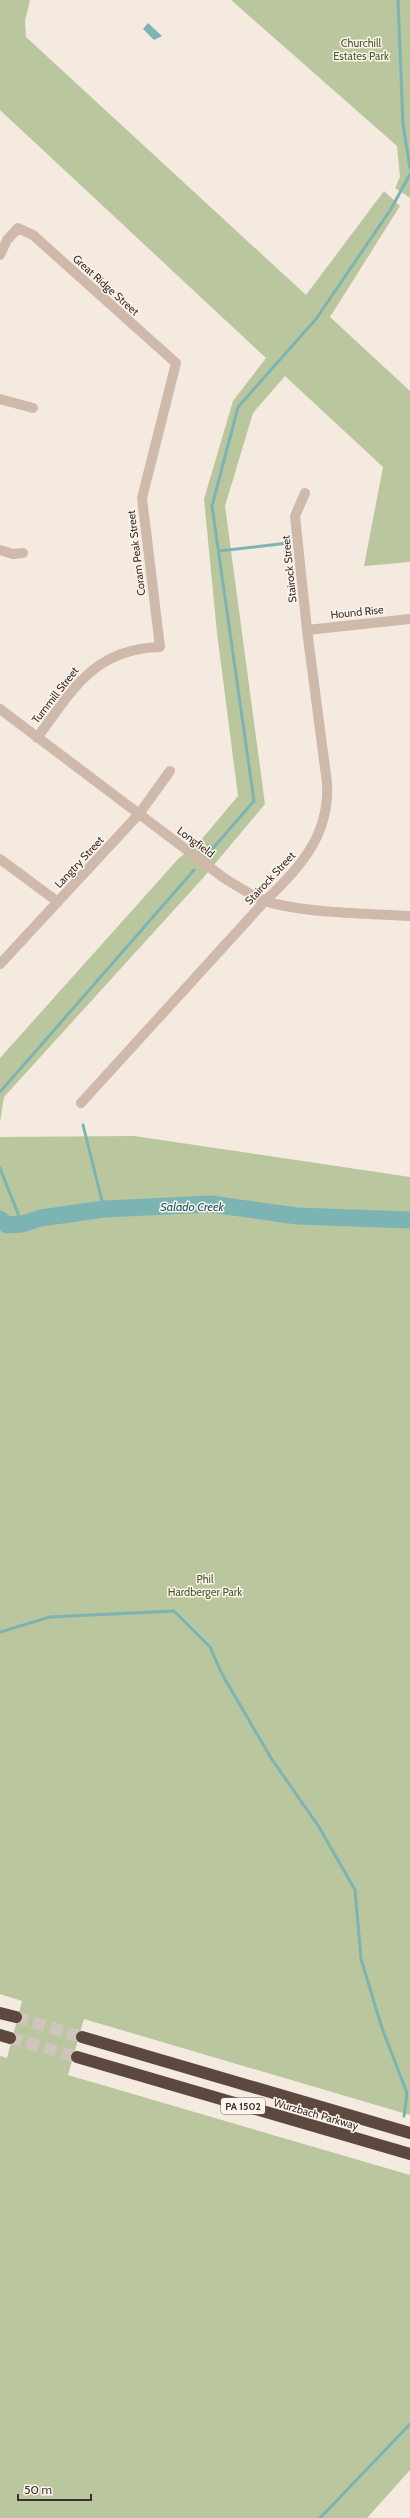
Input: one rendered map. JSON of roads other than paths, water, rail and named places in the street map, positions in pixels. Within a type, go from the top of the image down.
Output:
[{"type":"highway","points":[[0,2013],[16,2017]]},
{"type":"highway","name":"Wurzbach Parkway","points":[[82,2037],[410,2133]]},
{"type":"highway","name":"Wurzbach Parkway","points":[[77,2057],[410,2154]]},
{"type":"street","name":"Great Ridge Street","points":[[0,255],[7,240],[18,228],[33,236],[176,363]]},
{"type":"street","name":"Coram Peak Street","points":[[160,647],[142,498],[176,363]]},
{"type":"street","points":[[0,399],[33,408]]},
{"type":"street","name":"Stairock Street","points":[[81,1103],[266,900],[290,878],[309,854],[319,835],[326,810],[326,783],[307,630],[295,516],[305,493]]},
{"type":"street","points":[[0,550],[14,554],[23,553]]},
{"type":"street","name":"Hound Rise","points":[[307,630],[410,619]]},
{"type":"street","name":"Turnmill Street","points":[[37,738],[74,687],[89,671],[106,660],[126,651],[160,647]]},
{"type":"street","name":"Longfield","points":[[0,709],[224,878],[266,900],[275,904],[310,909],[410,916]]},
{"type":"street","name":"Langtry Street","points":[[0,964],[139,814],[170,772]]},
{"type":"street","points":[[0,859],[58,902]]},
{"type":"water","points":[[148,23],[162,36],[154,40],[143,29]]},
{"type":"waterway","points":[[398,0],[403,125],[410,168]]},
{"type":"waterway","points":[[207,855],[254,801],[212,506],[238,407],[316,319],[391,209],[410,174]]},
{"type":"waterway","points":[[219,551],[288,543]]},
{"type":"waterway","points":[[0,1092],[194,870]]},
{"type":"waterway","points":[[83,1125],[104,1209]]},
{"type":"waterway","points":[[0,1168],[22,1224]]},
{"type":"waterway","name":"Salado Creek","points":[[0,1219],[7,1225],[22,1224],[41,1218],[104,1209],[211,1204],[297,1216],[410,1220]]},
{"type":"waterway","points":[[0,1632],[50,1617],[174,1611],[210,1647],[222,1674],[271,1758],[319,1827],[355,1890],[361,1959],[382,2028],[407,2093],[404,2116]]},
{"type":"waterway","points":[[320,2518],[410,2424]]},
{"type":"tunnel","points":[[16,2017],[82,2037]]},
{"type":"tunnel","points":[[10,2038],[77,2057]]},
{"type":"park label","name":"Churchill Estates Park","points":[[361,49]]},
{"type":"park label","name":"Phil Hardberger Park","points":[[205,1585]]}]
